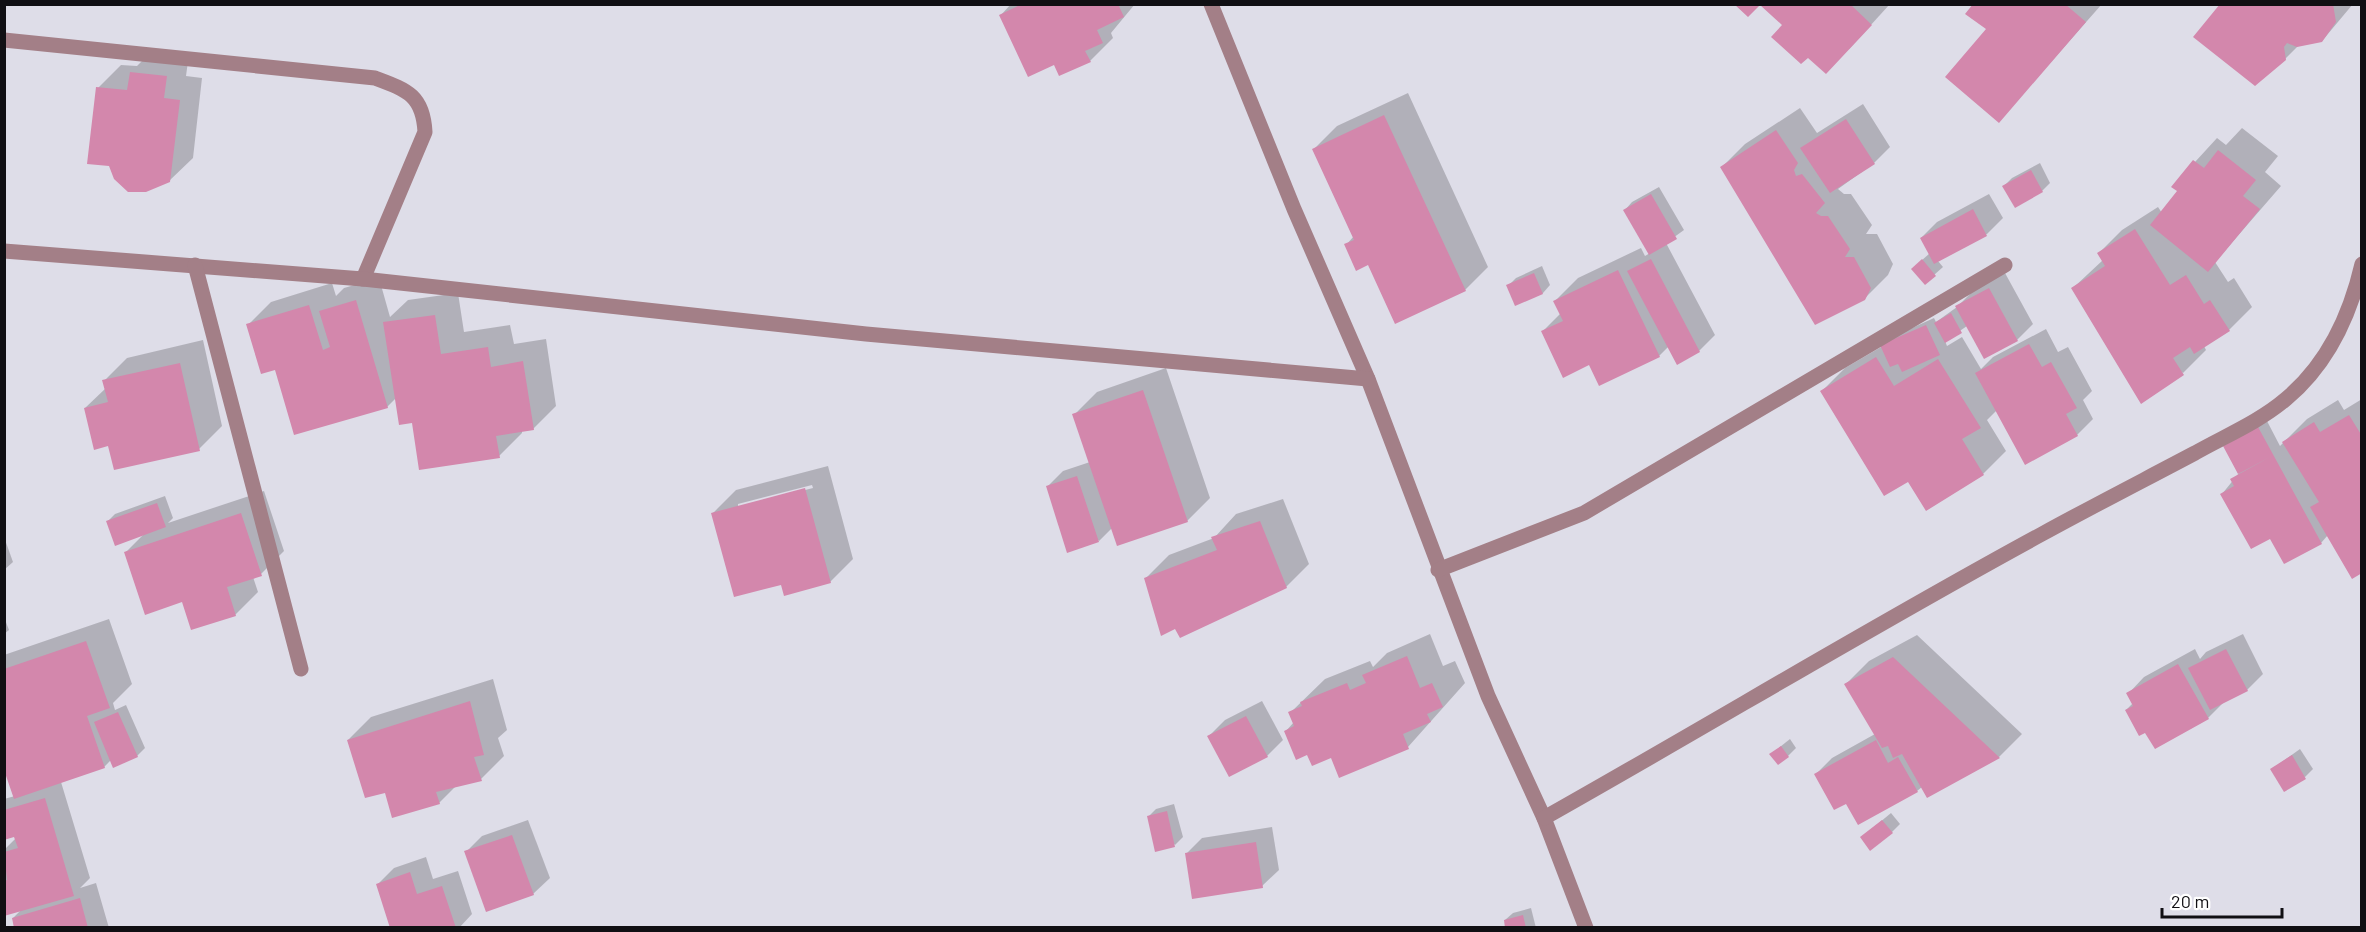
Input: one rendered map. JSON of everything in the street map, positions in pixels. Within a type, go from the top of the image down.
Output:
[{"type":"street","points":[[1211,4],[1294,208],[1368,379],[1438,570],[1488,696],[1544,818],[1586,927]]},
{"type":"street","points":[[4,40],[375,78],[404,89],[416,99],[424,112],[425,132],[363,279]]},
{"type":"street","points":[[4,251],[363,279],[866,334],[1368,379]]},
{"type":"street","points":[[1544,818],[1840,646],[2042,534],[2252,422],[2278,405],[2314,370],[2335,340],[2354,298],[2361,264]]},
{"type":"street","points":[[195,265],[301,669]]},
{"type":"street","points":[[1438,570],[1584,513],[2005,265]]},
{"type":"building","points":[[1022,4],[1118,4],[1124,17],[1097,30],[1103,43],[1085,51],[1091,62],[1059,76],[1054,65],[1028,77],[999,15]]},
{"type":"building","points":[[1734,4],[1850,4],[1872,25],[1826,74],[1808,58],[1801,64],[1771,37],[1782,25],[1760,5],[1748,17]]},
{"type":"building","points":[[1973,4],[2065,4],[2086,22],[1999,123],[1945,77],[1986,29],[1965,14]]},
{"type":"building","points":[[2220,4],[2333,4],[2336,22],[2322,42],[2297,47],[2287,43],[2284,47],[2286,60],[2255,86],[2193,37]]},
{"type":"building","points":[[130,72],[167,76],[164,98],[180,100],[170,182],[146,192],[128,192],[114,179],[109,166],[87,164],[96,87],[127,90]]},
{"type":"building","points":[[1384,115],[1466,291],[1395,324],[1368,265],[1356,271],[1344,244],[1354,240],[1312,149]]},
{"type":"building","points":[[1846,119],[1875,164],[1830,193],[1800,148]]},
{"type":"building","points":[[1776,130],[1798,163],[1794,170],[1796,176],[1802,174],[1825,203],[1816,213],[1828,216],[1850,249],[1845,257],[1854,257],[1871,288],[1865,300],[1815,325],[1720,167]]},
{"type":"building","points":[[2218,150],[2256,180],[2243,196],[2260,209],[2208,272],[2150,225],[2177,191],[2171,187],[2193,160],[2204,168]]},
{"type":"building","points":[[2031,170],[2043,192],[2015,208],[2002,186]]},
{"type":"building","points":[[1651,194],[1677,239],[1649,255],[1623,210]]},
{"type":"building","points":[[1973,209],[1987,236],[1934,264],[1920,238]]},
{"type":"building","points":[[2135,229],[2170,285],[2186,275],[2204,304],[2210,300],[2230,331],[2194,354],[2190,347],[2173,358],[2184,375],[2141,404],[2071,288],[2105,266],[2097,253]]},
{"type":"building","points":[[1651,259],[1700,352],[1677,365],[1627,271]]},
{"type":"building","points":[[1922,259],[1936,276],[1925,285],[1911,269]]},
{"type":"building","points":[[1618,270],[1660,357],[1599,386],[1589,365],[1563,378],[1541,331],[1563,321],[1553,301]]},
{"type":"building","points":[[1534,273],[1543,294],[1515,306],[1506,285]]},
{"type":"building","points":[[1989,288],[2018,341],[1984,359],[1955,306]]},
{"type":"building","points":[[356,300],[388,408],[294,435],[275,370],[261,374],[246,324],[309,305],[323,350],[330,347],[319,311]]},
{"type":"building","points":[[1951,313],[1962,333],[1945,343],[1934,323]]},
{"type":"building","points":[[435,315],[441,354],[488,347],[491,367],[523,361],[534,430],[496,436],[500,458],[419,470],[412,423],[399,425],[383,322]]},
{"type":"building","points":[[1926,325],[1940,355],[1902,372],[1898,364],[1890,367],[1880,345]]},
{"type":"building","points":[[2029,344],[2042,367],[2051,362],[2077,408],[2066,414],[2078,436],[2025,465],[1975,373]]},
{"type":"building","points":[[1876,357],[1894,386],[1938,359],[1981,428],[1962,439],[1984,475],[1926,511],[1908,482],[1884,496],[1820,391]]},
{"type":"building","points":[[180,363],[200,451],[114,470],[108,446],[94,450],[84,408],[108,402],[102,380]]},
{"type":"building","points":[[1143,390],[1188,522],[1117,546],[1072,414]]},
{"type":"building","points":[[2349,415],[2362,436],[2362,573],[2352,579],[2310,507],[2319,502],[2282,442],[2314,422],[2320,432]]},
{"type":"building","points":[[2258,427],[2322,544],[2284,564],[2270,539],[2251,549],[2220,494],[2234,486],[2230,479],[2270,457],[2238,474],[2223,446]]},
{"type":"building","points":[[1077,476],[1099,542],[1067,553],[1046,486]]},
{"type":"building","points":[[805,488],[831,583],[784,596],[781,585],[734,597],[711,513]]},
{"type":"building","points":[[157,503],[166,527],[115,546],[106,521]]},
{"type":"building","points":[[241,513],[262,576],[227,587],[236,616],[191,630],[182,602],[145,615],[124,552]]},
{"type":"building","points":[[1260,521],[1287,588],[1180,638],[1175,629],[1161,636],[1144,578],[1217,550],[1211,537]]},
{"type":"building","points":[[86,641],[110,708],[87,716],[105,768],[14,799],[4,770],[4,669]]},
{"type":"building","points":[[2226,649],[2248,691],[2210,710],[2188,668]]},
{"type":"building","points":[[1407,656],[1420,688],[1432,683],[1443,707],[1427,714],[1431,722],[1403,734],[1409,749],[1339,778],[1331,758],[1312,766],[1307,755],[1296,760],[1284,731],[1294,726],[1288,712],[1302,706],[1300,702],[1347,683],[1350,690],[1366,683],[1362,675]]},
{"type":"building","points":[[1893,657],[2000,758],[1927,798],[1902,754],[1893,758],[1888,746],[1882,748],[1844,684]]},
{"type":"building","points":[[2178,664],[2209,719],[2155,749],[2145,733],[2139,736],[2125,710],[2133,706],[2126,693]]},
{"type":"building","points":[[470,701],[484,755],[474,757],[482,781],[436,792],[440,804],[392,818],[385,793],[365,798],[347,740]]},
{"type":"building","points":[[118,712],[138,757],[113,768],[94,722]]},
{"type":"building","points":[[1246,716],[1268,757],[1229,777],[1207,736]]},
{"type":"building","points":[[1876,740],[1888,763],[1898,757],[1918,792],[1858,825],[1846,804],[1834,810],[1814,774]]},
{"type":"building","points":[[1781,746],[1789,757],[1778,765],[1769,754]]},
{"type":"building","points":[[2292,755],[2306,779],[2284,792],[2270,769]]},
{"type":"building","points":[[45,798],[74,896],[4,916],[4,881],[7,880],[4,852],[18,848],[14,837],[4,840],[4,810]]},
{"type":"building","points":[[1167,811],[1175,847],[1155,852],[1147,816]]},
{"type":"building","points":[[1882,820],[1893,833],[1870,851],[1860,837]]},
{"type":"building","points":[[512,835],[534,895],[486,912],[464,851]]},
{"type":"building","points":[[1256,842],[1263,888],[1192,899],[1185,853]]},
{"type":"building","points":[[410,872],[417,894],[442,886],[456,928],[390,928],[376,884]]},
{"type":"building","points":[[80,898],[88,928],[14,928],[12,918]]},
{"type":"building","points":[[1523,915],[1526,928],[1505,928],[1504,920]]}]
